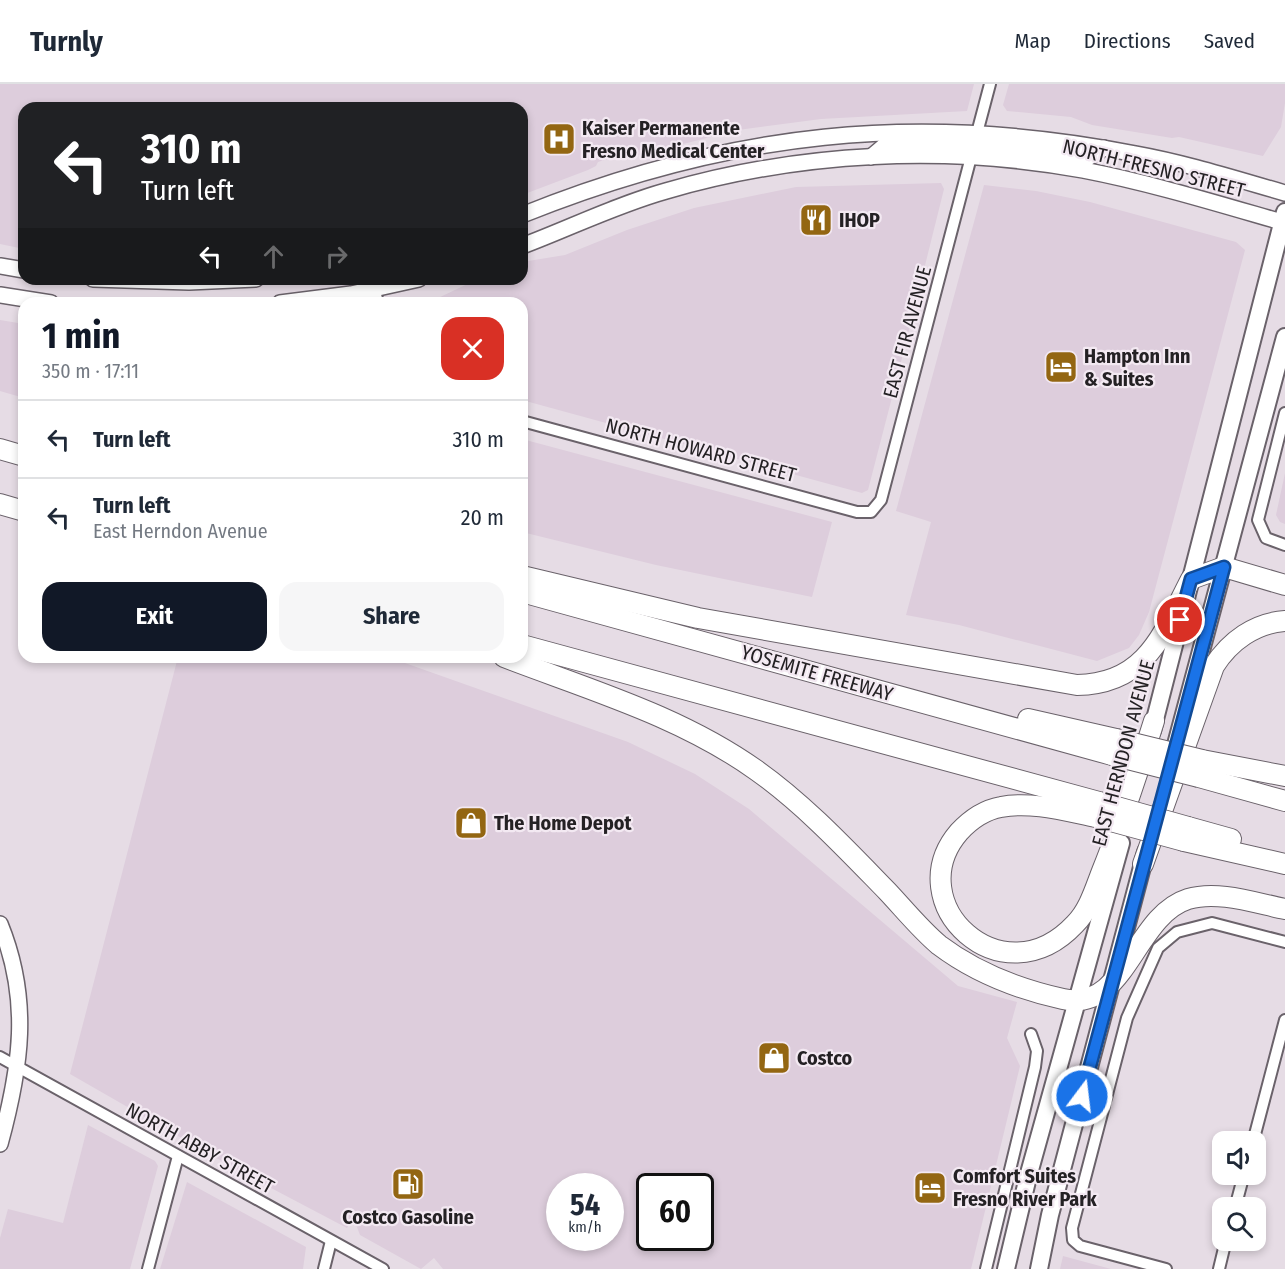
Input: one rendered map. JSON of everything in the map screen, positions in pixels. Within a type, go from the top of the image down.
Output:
[{"type":"highway","points":[[0,449],[18,454]]},
{"type":"highway","points":[[0,504],[18,509]]},
{"type":"highway","points":[[528,577],[698,618],[1077,685],[1114,680],[1145,659],[1158,643],[1191,579],[1224,567],[1285,585]]},
{"type":"highway","name":"YOSEMITE FREEWAY","points":[[528,594],[754,656],[1201,769]]},
{"type":"highway","points":[[1143,864],[1214,666],[1228,646],[1245,634],[1266,625],[1285,621]]},
{"type":"highway","points":[[528,647],[1285,864]]},
{"type":"highway","points":[[520,663],[642,709],[713,742],[756,770],[789,797],[926,933],[956,956],[985,973],[1020,988],[1066,1000],[1078,999],[1103,991],[1126,968],[1150,926],[1179,903],[1212,897],[1285,909]]},
{"type":"highway","points":[[1098,810],[1002,806],[972,818],[949,847],[942,872],[945,903],[957,925],[972,939],[986,947],[1015,953],[1045,946],[1074,925],[1086,909],[1109,854],[1155,721]]},
{"type":"highway","points":[[1201,769],[1285,776]]},
{"type":"highway","points":[[1201,769],[1285,801]]},
{"type":"highway","points":[[1186,834],[1285,854]]},
{"type":"main road","name":"NORTH FRESNO STREET","points":[[528,213],[622,178],[682,161],[765,143],[865,133],[977,133],[1104,148],[1167,160],[1285,192]]},
{"type":"main road","points":[[871,157],[884,146],[961,145],[969,142],[977,133]]},
{"type":"main road","points":[[971,157],[978,149],[986,147],[1088,158],[1104,148]]},
{"type":"main road","name":"NORTH FRESNO STREET","points":[[528,244],[633,201],[706,180],[807,162],[871,157],[971,157],[1052,165],[1110,176],[1284,219]]},
{"type":"main road","name":"EAST HERNDON AVENUE","points":[[1006,1269],[1028,1177],[1155,721],[1284,219]]},
{"type":"main road","points":[[0,267],[18,269]]},
{"type":"main road","points":[[327,297],[374,291],[396,285]]},
{"type":"main road","points":[[0,296],[18,298]]},
{"type":"main road","points":[[1039,1269],[1050,1215],[1285,338]]},
{"type":"main road","points":[[0,924],[19,1001],[19,1067],[0,1144]]},
{"type":"street","points":[[977,133],[990,84]]},
{"type":"street","name":"EAST FIR AVENUE","points":[[871,512],[881,500],[971,157]]},
{"type":"street","points":[[1285,413],[1258,520],[1266,538],[1285,545]]},
{"type":"street","name":"NORTH HOWARD STREET","points":[[528,423],[857,512],[871,512]]},
{"type":"street","points":[[1166,1269],[1080,1246],[1073,1240],[1072,1228],[1127,1018],[1158,948],[1177,932],[1189,927],[1212,923],[1285,942]]},
{"type":"street","points":[[1256,1131],[1285,1020]]},
{"type":"street","points":[[986,1269],[1035,1067],[1037,1051],[1031,1034]]},
{"type":"street","name":"NORTH ABBY STREET","points":[[0,1057],[383,1269]]},
{"type":"street","points":[[148,1269],[178,1156]]},
{"type":"street","points":[[324,1269],[332,1241]]},
{"type":"street","points":[[1219,1269],[1223,1251]]},
{"type":"shaded area","points":[[0,84],[974,84],[967,111],[821,119],[738,130],[632,157],[625,153],[598,162],[596,166],[588,170],[528,193],[528,102],[18,102],[18,248],[0,244]]},
{"type":"shaded area","points":[[1009,84],[1285,84],[1285,103],[1281,127],[1263,156],[1179,137],[1172,138],[1092,125],[1071,117],[1007,111],[1003,105]]},
{"type":"shaded area","points":[[941,183],[944,189],[868,490],[862,493],[528,402],[528,297],[440,297],[465,285],[528,285],[528,261],[565,255],[627,230],[694,208],[796,187]]},
{"type":"shaded area","points":[[984,185],[1036,191],[1090,202],[1236,242],[1245,250],[1149,612],[1139,635],[1129,648],[1097,661],[959,625],[906,615],[931,522],[896,511]]},
{"type":"shaded area","points":[[0,320],[18,323],[18,396],[0,391]]},
{"type":"shaded area","points":[[528,441],[832,522],[812,597],[656,565],[528,533]]},
{"type":"shaded area","points":[[1285,473],[1285,524],[1280,522],[1276,515]]},
{"type":"shaded area","points":[[176,663],[405,663],[628,742],[695,774],[749,809],[958,986],[1017,1002],[1007,1038],[1020,1066],[971,1269],[443,1269],[434,1258],[421,1269],[360,1235],[355,1222],[351,1221],[347,1228],[239,1171],[70,1074]]},
{"type":"shaded area","points":[[88,1125],[155,1161],[158,1166],[130,1269],[0,1269],[0,1238],[8,1209],[63,1223]]},
{"type":"shaded area","points":[[187,1182],[306,1247],[303,1269],[160,1269]]},
{"type":"shaded area","points":[[1063,1256],[1111,1269],[1060,1269]]},
{"type":"place","name":"Kaiser Permanente Fresno Medical Center","points":[[559,139]]},
{"type":"place","name":"IHOP","points":[[816,220]]},
{"type":"place","name":"Hampton Inn & Suites","points":[[1061,367]]},
{"type":"place","name":"The Home Depot","points":[[471,823]]},
{"type":"place","name":"Costco","points":[[774,1058]]},
{"type":"place","name":"Costco Gasoline","points":[[408,1184]]},
{"type":"place","name":"Comfort Suites Fresno River Park","points":[[930,1188]]},
{"type":"route","points":[[1082,1096],[1224,567],[1191,579],[1180,620]]}]
